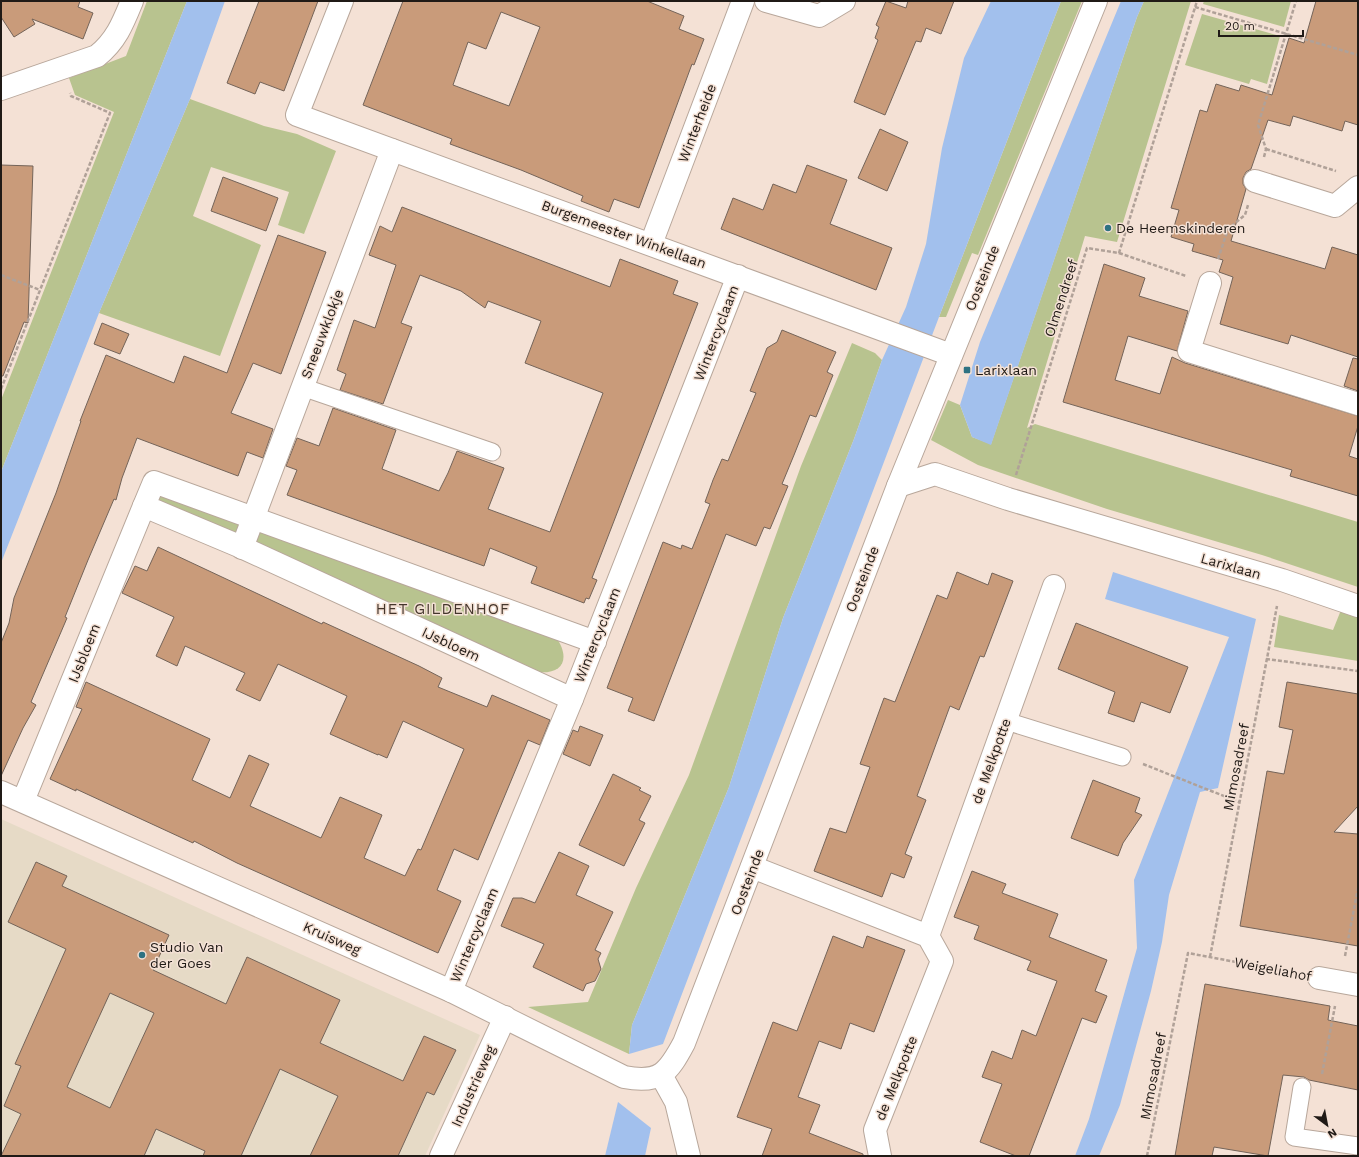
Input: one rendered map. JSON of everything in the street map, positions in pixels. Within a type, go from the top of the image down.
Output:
[{"type":"street","points":[[1,89],[97,56],[108,47],[120,30],[132,1]]},
{"type":"street","name":"Burgemeester Winkellaan","points":[[342,1],[297,115],[945,353]]},
{"type":"street","name":"Winterheide","points":[[651,244],[743,1]]},
{"type":"street","points":[[766,1],[819,16],[844,1]]},
{"type":"street","name":"Oosteinde","points":[[661,1075],[671,1068],[684,1043],[898,486],[945,353],[1096,1]]},
{"type":"street","name":"Sneeuwklokje","points":[[254,519],[302,387],[392,150]]},
{"type":"street","points":[[1255,181],[1336,206],[1358,187]]},
{"type":"street","name":"Wintercyclaam","points":[[451,992],[595,642],[738,276]]},
{"type":"street","points":[[1210,283],[1188,351],[1358,404]]},
{"type":"street","name":"Larixlaan","points":[[898,486],[935,474],[1008,499],[1282,580],[1358,606]]},
{"type":"street","name":"IJsbloem","points":[[23,801],[154,482],[595,642]]},
{"type":"street","name":"IJsbloem","points":[[144,506],[242,548],[572,699]]},
{"type":"street","points":[[242,548],[254,519]]},
{"type":"street","name":"de Melkpotte","points":[[880,1156],[875,1130],[942,960],[928,936],[1054,586]]},
{"type":"street","name":"Kruisweg","points":[[1,792],[451,992],[505,1017],[624,1077],[640,1080],[661,1075]]},
{"type":"street","points":[[752,868],[928,936]]},
{"type":"street","name":"Weigeliahof","points":[[1320,978],[1358,985]]},
{"type":"street","name":"Industrieweg","points":[[441,1156],[505,1017]]},
{"type":"street","points":[[661,1075],[676,1102],[689,1156]]},
{"type":"lane","points":[[302,387],[492,452]]},
{"type":"lane","points":[[1006,721],[1122,757]]},
{"type":"lane","points":[[1302,1087],[1294,1137],[1358,1146]]},
{"type":"path","points":[[1197,1],[1119,253],[1210,283],[1228,229],[1245,215],[1266,149],[1258,125],[1296,1]]},
{"type":"path","points":[[1195,7],[1358,55]]},
{"type":"path","points":[[1,390],[110,113],[71,96],[62,68]]},
{"type":"path","points":[[1266,149],[1337,171]]},
{"type":"path","name":"Olmendreef","points":[[1008,499],[1087,248],[1119,253]]},
{"type":"path","points":[[1,275],[40,290]]},
{"type":"path","name":"Mimosadreef","points":[[1210,957],[1282,580]]},
{"type":"path","points":[[1266,659],[1358,671]]},
{"type":"path","points":[[1122,757],[1170,774],[1239,802]]},
{"type":"path","name":"Mimosadreef","points":[[1147,1156],[1188,953]]},
{"type":"path","name":"Weigeliahof","points":[[1188,953],[1320,978]]},
{"type":"shaded area","points":[[1,819],[480,1035],[425,1156],[1,1156]]},
{"type":"green space","points":[[147,1],[187,1],[1,472],[1,400],[114,112],[75,95],[69,78],[126,56]]},
{"type":"green space","points":[[1061,1],[1082,1],[978,255],[972,253],[946,317],[939,317]]},
{"type":"green space","points":[[1144,1],[1191,1],[1117,242],[1085,236],[1027,428],[1035,424],[1358,522],[1358,587],[1262,555],[1107,509],[978,465],[931,440],[948,400],[960,405],[972,437],[991,444],[1137,17]]},
{"type":"green space","points":[[1204,1],[1291,1],[1284,27],[1203,4]]},
{"type":"green space","points":[[1202,14],[1280,36],[1267,84],[1251,79],[1249,84],[1185,65]]},
{"type":"green space","points":[[190,99],[264,126],[297,134],[336,151],[304,234],[278,225],[289,192],[211,167],[193,216],[261,245],[220,356],[99,313]]},
{"type":"green space","points":[[852,343],[875,353],[882,360],[854,439],[783,618],[729,787],[632,1025],[629,1054],[528,1007],[588,1002],[636,888],[689,775],[801,466]]},
{"type":"green space","points":[[155,491],[239,519],[239,534],[158,505]]},
{"type":"green space","points":[[264,531],[556,637],[563,652],[562,664],[553,671],[536,672],[255,542],[258,532]]},
{"type":"green space","points":[[1341,610],[1358,617],[1358,661],[1274,647],[1279,615],[1333,630]]},
{"type":"water","points":[[187,1],[225,1],[190,99],[99,313],[1,563],[1,472]]},
{"type":"water","points":[[991,1],[1061,1],[939,317],[663,1044],[629,1054],[632,1025],[729,787],[783,618],[854,439],[882,360],[906,307],[926,244],[942,148],[964,58]]},
{"type":"water","points":[[1121,1],[1144,1],[1137,17],[991,445],[972,437],[960,405],[980,342]]},
{"type":"water","points":[[1113,572],[1256,619],[1218,788],[1200,792],[1169,895],[1162,942],[1151,991],[1120,1105],[1099,1156],[1075,1156],[1089,1119],[1137,948],[1134,880],[1229,637],[1105,599]]},
{"type":"water","points":[[618,1102],[651,1128],[645,1156],[605,1156]]},
{"type":"building","points":[[1,1],[80,1],[78,7],[93,13],[83,39],[32,19],[35,24],[14,37],[1,17]]},
{"type":"building","points":[[259,1],[318,1],[284,91],[260,82],[255,94],[227,83]]},
{"type":"building","points":[[403,1],[647,1],[684,16],[679,29],[704,39],[694,65],[692,64],[639,208],[614,199],[609,212],[581,201],[583,196],[521,170],[450,144],[452,139],[363,105]],"holes":[[[501,12],[540,27],[509,106],[453,85],[468,42],[486,49]]]},
{"type":"building","points":[[886,1],[906,8],[908,1],[954,1],[941,34],[926,28],[921,42],[916,41],[885,115],[854,102],[878,40],[875,38],[879,27],[876,25]]},
{"type":"building","points":[[1316,1],[1358,1],[1358,125],[1345,121],[1342,131],[1293,116],[1290,126],[1268,120],[1251,169],[1246,172],[1243,178],[1243,184],[1246,189],[1231,241],[1325,269],[1332,247],[1358,255],[1358,357],[1291,335],[1288,344],[1220,324],[1233,277],[1219,272],[1223,260],[1192,251],[1194,244],[1171,237],[1179,210],[1171,208],[1200,110],[1207,112],[1216,84],[1239,91],[1241,85],[1272,95],[1289,38],[1304,43]]},
{"type":"building","points":[[880,129],[908,142],[887,191],[858,178]]},
{"type":"building","points":[[1,165],[33,166],[28,323],[24,322],[3,376],[1,376]]},
{"type":"building","points":[[807,165],[847,180],[830,224],[892,248],[876,290],[721,229],[733,198],[763,210],[773,184],[796,193]]},
{"type":"building","points":[[223,177],[278,198],[266,231],[211,211]]},
{"type":"building","points":[[402,207],[610,287],[620,259],[678,281],[673,294],[698,303],[592,578],[597,580],[589,599],[586,598],[584,603],[531,583],[537,567],[490,548],[484,566],[287,495],[297,470],[286,466],[297,438],[319,446],[333,408],[396,430],[382,469],[439,491],[457,451],[504,468],[488,509],[550,532],[603,393],[525,363],[541,321],[488,301],[485,308],[461,291],[420,275],[401,323],[412,327],[383,404],[340,390],[346,374],[337,370],[354,320],[375,328],[396,265],[369,255],[380,226],[392,232]]},
{"type":"building","points":[[278,235],[326,252],[281,374],[253,363],[231,413],[273,429],[263,458],[247,452],[238,476],[137,438],[122,478],[116,500],[114,499],[88,560],[65,617],[67,618],[31,702],[36,705],[23,728],[1,776],[1,643],[9,623],[14,598],[56,493],[80,421],[106,355],[174,383],[184,356],[227,373]]},
{"type":"building","points":[[1104,264],[1145,278],[1139,296],[1188,311],[1177,351],[1128,336],[1115,380],[1160,394],[1172,357],[1185,363],[1358,416],[1358,426],[1349,456],[1358,459],[1358,496],[1290,476],[1292,470],[1063,402]]},
{"type":"building","points":[[102,323],[129,334],[120,354],[94,344]]},
{"type":"building","points":[[782,330],[836,352],[827,372],[833,375],[816,417],[810,415],[782,484],[788,486],[770,529],[764,527],[756,546],[726,534],[654,721],[628,711],[633,698],[607,688],[663,542],[681,549],[682,545],[692,549],[710,504],[705,502],[713,480],[722,459],[728,461],[756,393],[750,391],[767,348],[777,342]]},
{"type":"building","points":[[1353,358],[1358,359],[1358,391],[1344,386]]},
{"type":"building","points":[[158,547],[322,624],[323,622],[419,666],[442,678],[438,687],[487,707],[492,695],[550,720],[540,745],[528,740],[478,860],[454,849],[437,890],[461,901],[438,953],[237,863],[194,841],[193,843],[76,789],[76,791],[50,779],[82,709],[76,707],[86,682],[210,739],[192,780],[230,798],[249,755],[269,764],[250,806],[321,838],[340,797],[382,815],[364,858],[405,876],[418,849],[421,850],[464,749],[403,721],[387,758],[330,734],[347,696],[278,664],[260,701],[236,690],[245,673],[185,646],[177,666],[156,656],[174,617],[122,593],[135,566],[147,571]]},
{"type":"building","points":[[957,572],[988,585],[992,573],[1013,581],[984,657],[980,656],[959,710],[950,706],[917,796],[926,800],[905,854],[912,857],[904,878],[891,873],[882,897],[814,871],[830,828],[846,833],[870,767],[860,764],[884,698],[895,702],[937,595],[947,599]]},
{"type":"building","points":[[1076,623],[1188,667],[1170,713],[1141,702],[1134,722],[1108,713],[1115,692],[1058,669]]},
{"type":"building","points":[[1287,682],[1358,694],[1358,806],[1334,832],[1358,834],[1358,946],[1240,926],[1267,771],[1284,774],[1293,730],[1279,727]]},
{"type":"building","points":[[580,726],[603,735],[590,766],[563,754],[573,730],[578,732]]},
{"type":"building","points":[[613,774],[641,788],[639,790],[651,796],[639,820],[645,823],[624,866],[579,845]]},
{"type":"building","points":[[1093,780],[1140,798],[1135,812],[1142,815],[1123,843],[1118,856],[1071,838]]},
{"type":"building","points":[[559,852],[589,866],[576,895],[613,912],[595,950],[601,953],[598,959],[601,969],[595,981],[586,984],[583,991],[533,967],[544,944],[501,926],[513,898],[522,898],[535,903]]},
{"type":"building","points":[[36,862],[67,876],[62,886],[169,935],[153,970],[226,1004],[247,957],[340,1000],[320,1043],[403,1081],[424,1036],[456,1050],[434,1095],[427,1092],[398,1156],[310,1156],[338,1096],[280,1069],[241,1156],[203,1156],[205,1151],[156,1129],[144,1156],[1,1156],[21,1114],[4,1106],[21,1066],[15,1064],[66,949],[8,922]],"holes":[[[110,993],[154,1013],[110,1108],[67,1087]]]},
{"type":"building","points":[[972,871],[1006,884],[1002,893],[1058,914],[1049,937],[1107,960],[1095,991],[1107,996],[1096,1023],[1082,1018],[1029,1156],[1016,1156],[980,1142],[1002,1084],[982,1077],[992,1051],[1012,1059],[1022,1030],[1036,1036],[1057,981],[1027,970],[1031,961],[974,939],[979,926],[954,917]]},
{"type":"building","points":[[833,936],[863,948],[867,936],[905,950],[874,1032],[850,1023],[841,1049],[819,1041],[798,1097],[820,1105],[809,1133],[863,1154],[863,1156],[762,1156],[772,1129],[737,1117],[773,1022],[797,1031]]},
{"type":"building","points":[[1205,984],[1330,1006],[1328,1020],[1358,1026],[1358,1090],[1309,1080],[1304,1077],[1283,1075],[1268,1156],[1214,1147],[1212,1156],[1175,1156]]},
{"type":"place","name":"De Heemskinderen","points":[[1108,228]]},
{"type":"place","name":"Larixlaan","points":[[967,370]]},
{"type":"place","name":"Studio Van der Goes","points":[[142,955]]},
{"type":"district","name":"HET GILDENHOF","points":[[443,609]]}]
